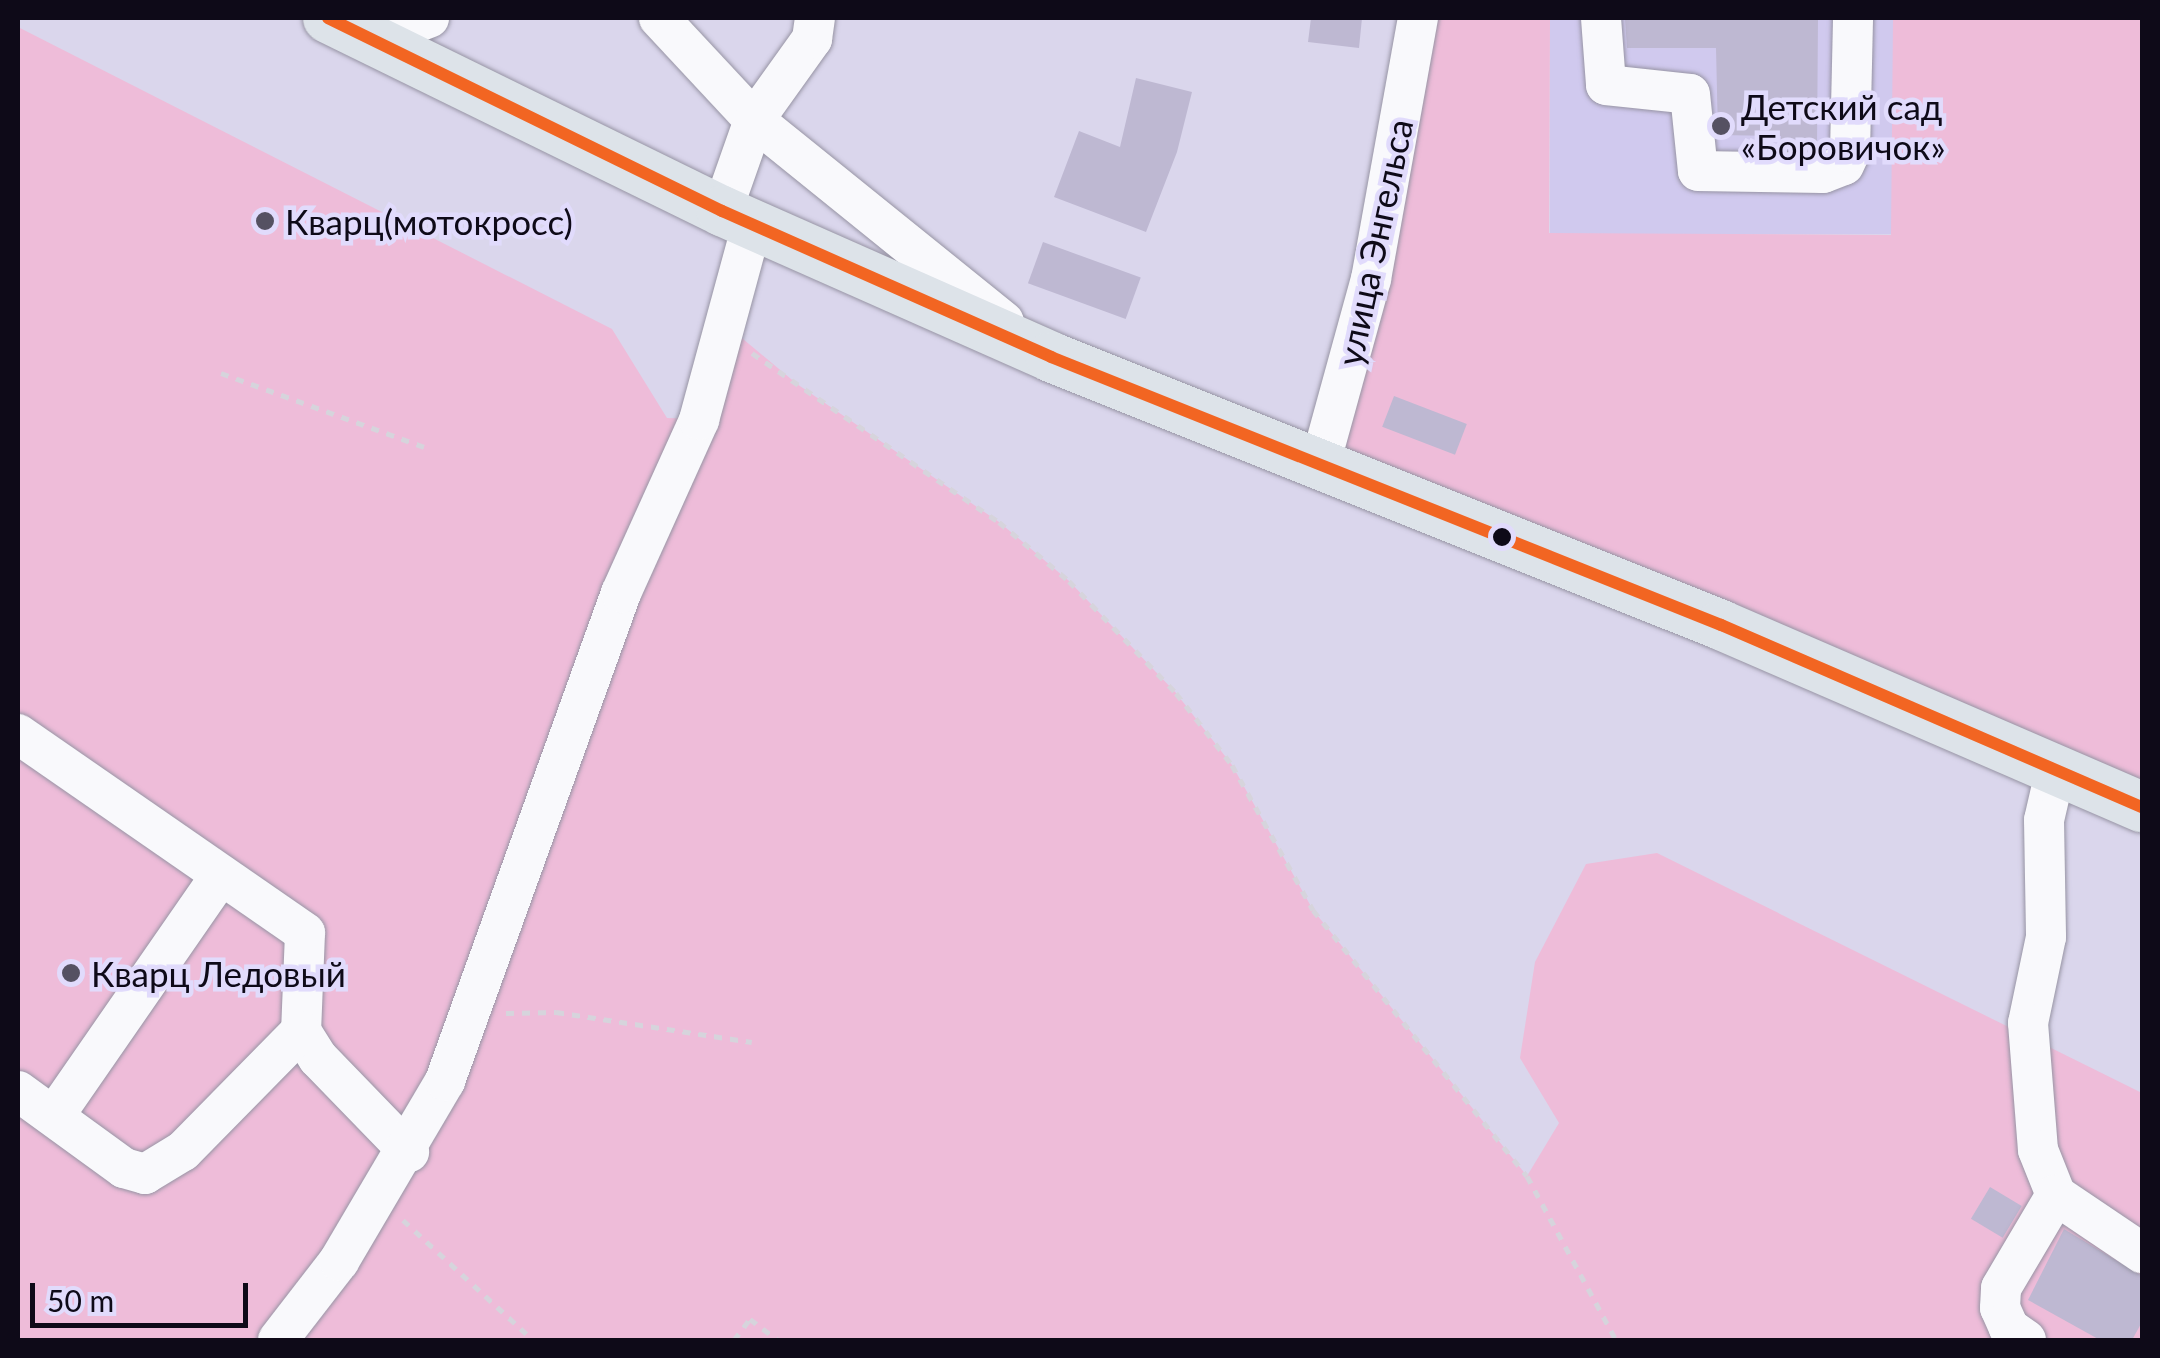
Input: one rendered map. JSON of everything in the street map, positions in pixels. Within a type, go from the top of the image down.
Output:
[{"type":"main road","points":[[328,18],[372,28],[737,218],[1052,357],[1320,464],[2137,805]]},
{"type":"street","points":[[372,28],[429,18]]},
{"type":"street","points":[[659,18],[754,120],[935,271],[1052,357]]},
{"type":"street","points":[[278,1340],[379,1198],[445,1080],[620,594],[699,420],[725,324],[737,218],[754,120],[812,39],[815,18]]},
{"type":"street","name":"улица Энгельса","points":[[1320,464],[1371,280],[1418,18]]},
{"type":"street","points":[[1601,18],[1606,85],[1690,94],[1698,171],[1823,173],[1844,166],[1850,152],[1853,18]]},
{"type":"street","points":[[18,734],[305,933],[301,1031],[318,1058],[408,1152]]},
{"type":"street","points":[[2056,768],[2044,820],[2046,938],[2028,1024],[2038,1150],[2056,1194],[2142,1253]]},
{"type":"street","points":[[54,1116],[221,875]]},
{"type":"street","points":[[18,1091],[124,1168],[145,1174],[183,1151],[301,1031]]},
{"type":"street","points":[[2026,1340],[2004,1318],[2002,1288],[2056,1194]]},
{"type":"path","points":[[725,324],[753,354],[999,522],[1070,581],[1176,693],[1232,765],[1312,910],[1527,1176],[1616,1340]]},
{"type":"path","points":[[222,373],[424,447]]},
{"type":"path","points":[[468,1014],[556,1012],[752,1042]]},
{"type":"path","points":[[379,1198],[533,1340]]},
{"type":"path","points":[[734,1340],[750,1319],[778,1340]]},
{"type":"shaded area","points":[[1418,18],[1550,18],[1549,233],[1891,235],[1893,18],[2142,18],[2142,807],[1320,464]]},
{"type":"shaded area","name":"Детский сад «Боровичок»","points":[[1550,18],[1893,18],[1893,234],[1550,234]]},
{"type":"shaded area","points":[[18,27],[612,329],[667,418],[699,419],[725,324],[797,384],[999,522],[1069,581],[1176,693],[1232,765],[1313,910],[1527,1176],[1559,1123],[1520,1058],[1535,962],[1586,864],[1657,853],[2142,1093],[2142,1340],[18,1340]]},
{"type":"building","points":[[1311,18],[1362,18],[1359,48],[1308,42]]},
{"type":"building","points":[[1625,18],[1818,18],[1817,148],[1781,148],[1781,136],[1718,135],[1716,48],[1627,48]]},
{"type":"building","points":[[1136,78],[1192,92],[1177,152],[1146,232],[1054,197],[1079,131],[1120,147]]},
{"type":"building","points":[[1043,242],[1141,278],[1126,319],[1028,283]]},
{"type":"building","points":[[1394,396],[1467,424],[1455,455],[1382,427]]},
{"type":"building","points":[[1990,1187],[2022,1206],[2003,1238],[1971,1219]]},
{"type":"building","points":[[2064,1229],[2142,1276],[2142,1322],[2132,1340],[2100,1340],[2028,1300]]},
{"type":"transit line","points":[[328,18],[722,211],[1051,357],[1721,625],[2142,807]]},
{"type":"place","name":"Детский сад «Боровичок»","points":[[1721,126]]},
{"type":"place","name":"Кварц(мотокросс)","points":[[265,221]]},
{"type":"place","name":"Кварц Ледовый","points":[[71,973]]}]
